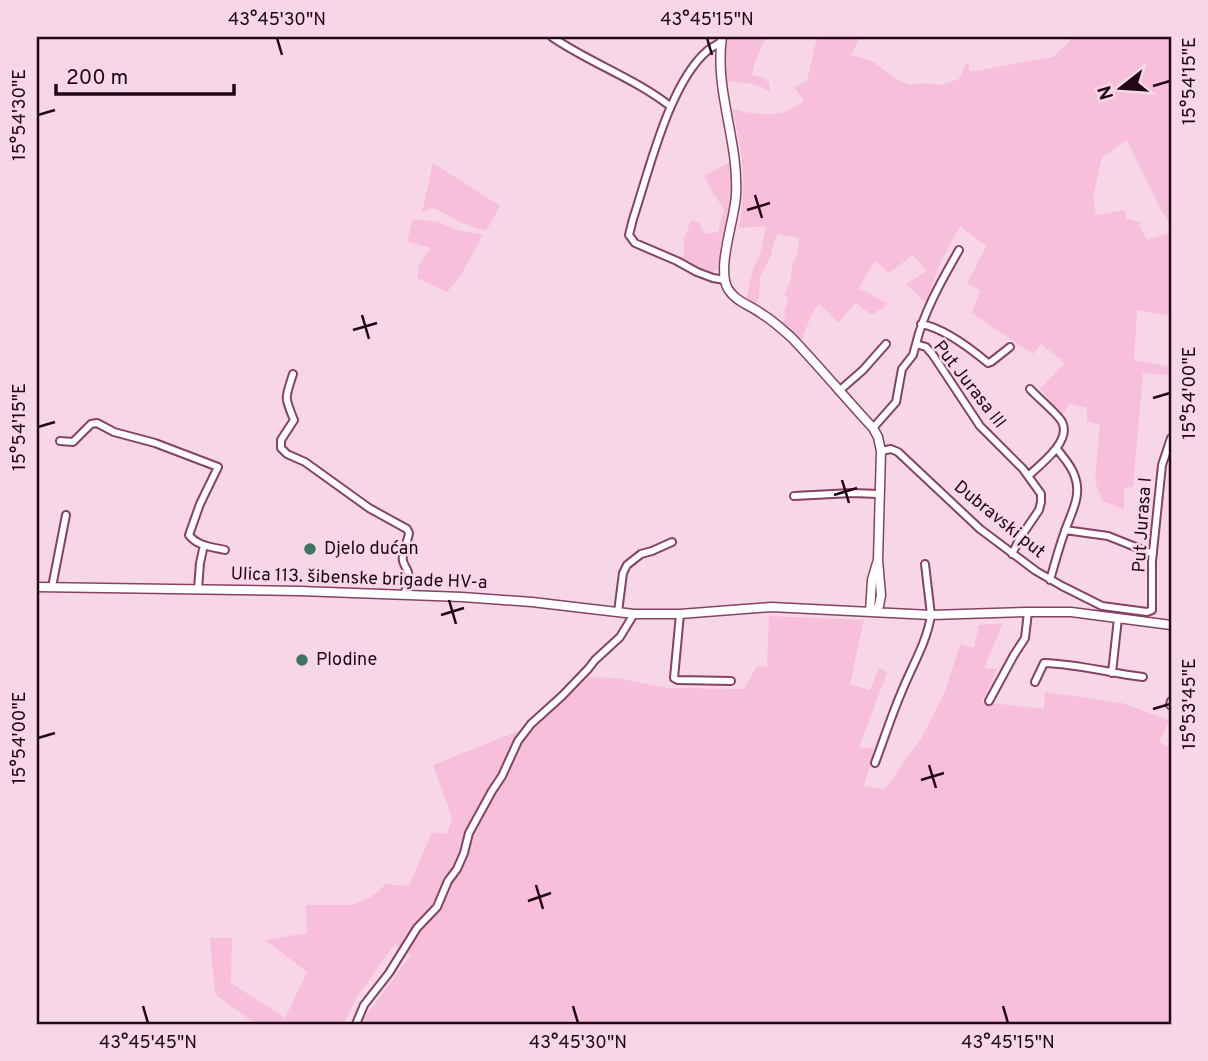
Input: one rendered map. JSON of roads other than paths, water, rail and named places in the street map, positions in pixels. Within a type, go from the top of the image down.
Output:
[{"type":"main road","points":[[722,40],[721,82],[737,180],[736,202],[724,265],[725,280],[737,299],[761,313],[790,336],[873,428],[878,437],[881,451],[878,560],[881,595],[879,606],[872,612]]},
{"type":"main road","points":[[872,612],[872,580],[878,560]]},
{"type":"main road","name":"Ulica 113. šibenske brigade HV-a","points":[[37,587],[404,595],[531,602],[634,614],[680,614],[771,607],[930,615],[1071,612],[1171,625]]},
{"type":"main road","points":[[881,595],[893,608],[905,613]]},
{"type":"street","points":[[552,37],[569,49],[645,88],[670,106]]},
{"type":"street","points":[[722,40],[708,50],[691,71],[670,106],[629,235],[635,243],[697,272],[725,280]]},
{"type":"street","name":"Put Jurasa III","points":[[873,428],[896,402],[902,369],[913,355],[921,324],[959,250]]},
{"type":"street","name":"Put Jurasa III","points":[[921,324],[930,326],[970,348],[988,363],[1010,347]]},
{"type":"street","points":[[839,391],[863,370],[886,344]]},
{"type":"street","name":"Put Jurasa III","points":[[916,344],[933,355],[980,426],[1023,469],[1041,494],[1039,510],[1012,554]]},
{"type":"street","points":[[293,374],[286,402],[294,420],[281,440],[282,448],[287,454],[305,463],[369,508],[407,529],[410,533],[402,557],[409,576],[404,595]]},
{"type":"street","points":[[1028,476],[1057,449],[1063,434],[1062,422],[1030,389]]},
{"type":"street","points":[[60,442],[72,442],[91,424],[97,423],[114,432],[155,443],[218,467],[189,535],[204,545],[225,550]]},
{"type":"street","name":"Put Jurasa I","points":[[1147,612],[1152,610],[1153,602],[1153,554],[1162,465],[1171,438]]},
{"type":"street","name":"Dubravski put","points":[[881,451],[891,449],[898,452],[980,529],[1050,579],[1102,606],[1147,612]]},
{"type":"street","points":[[1050,579],[1076,503],[1077,491],[1076,477],[1057,449]]},
{"type":"street","points":[[794,496],[879,494]]},
{"type":"street","points":[[52,587],[66,515]]},
{"type":"street","points":[[1065,530],[1108,536],[1153,554]]},
{"type":"street","points":[[618,612],[623,573],[627,565],[641,554],[671,542]]},
{"type":"street","points":[[198,589],[204,545]]},
{"type":"street","points":[[875,763],[900,694],[926,634],[930,615],[925,564]]},
{"type":"street","points":[[989,701],[1025,638],[1028,612]]},
{"type":"street","points":[[356,1024],[364,1005],[389,973],[417,928],[437,907],[464,853],[469,833],[502,776],[518,741],[531,724],[620,637],[634,614]]},
{"type":"street","points":[[680,614],[674,678],[731,681]]},
{"type":"street","points":[[1112,673],[1118,618]]},
{"type":"street","points":[[1035,682],[1044,663],[1078,665],[1143,677]]},
{"type":"place","name":"Djelo dućan","points":[[310,549]]},
{"type":"place","name":"Plodine","points":[[302,660]]}]
